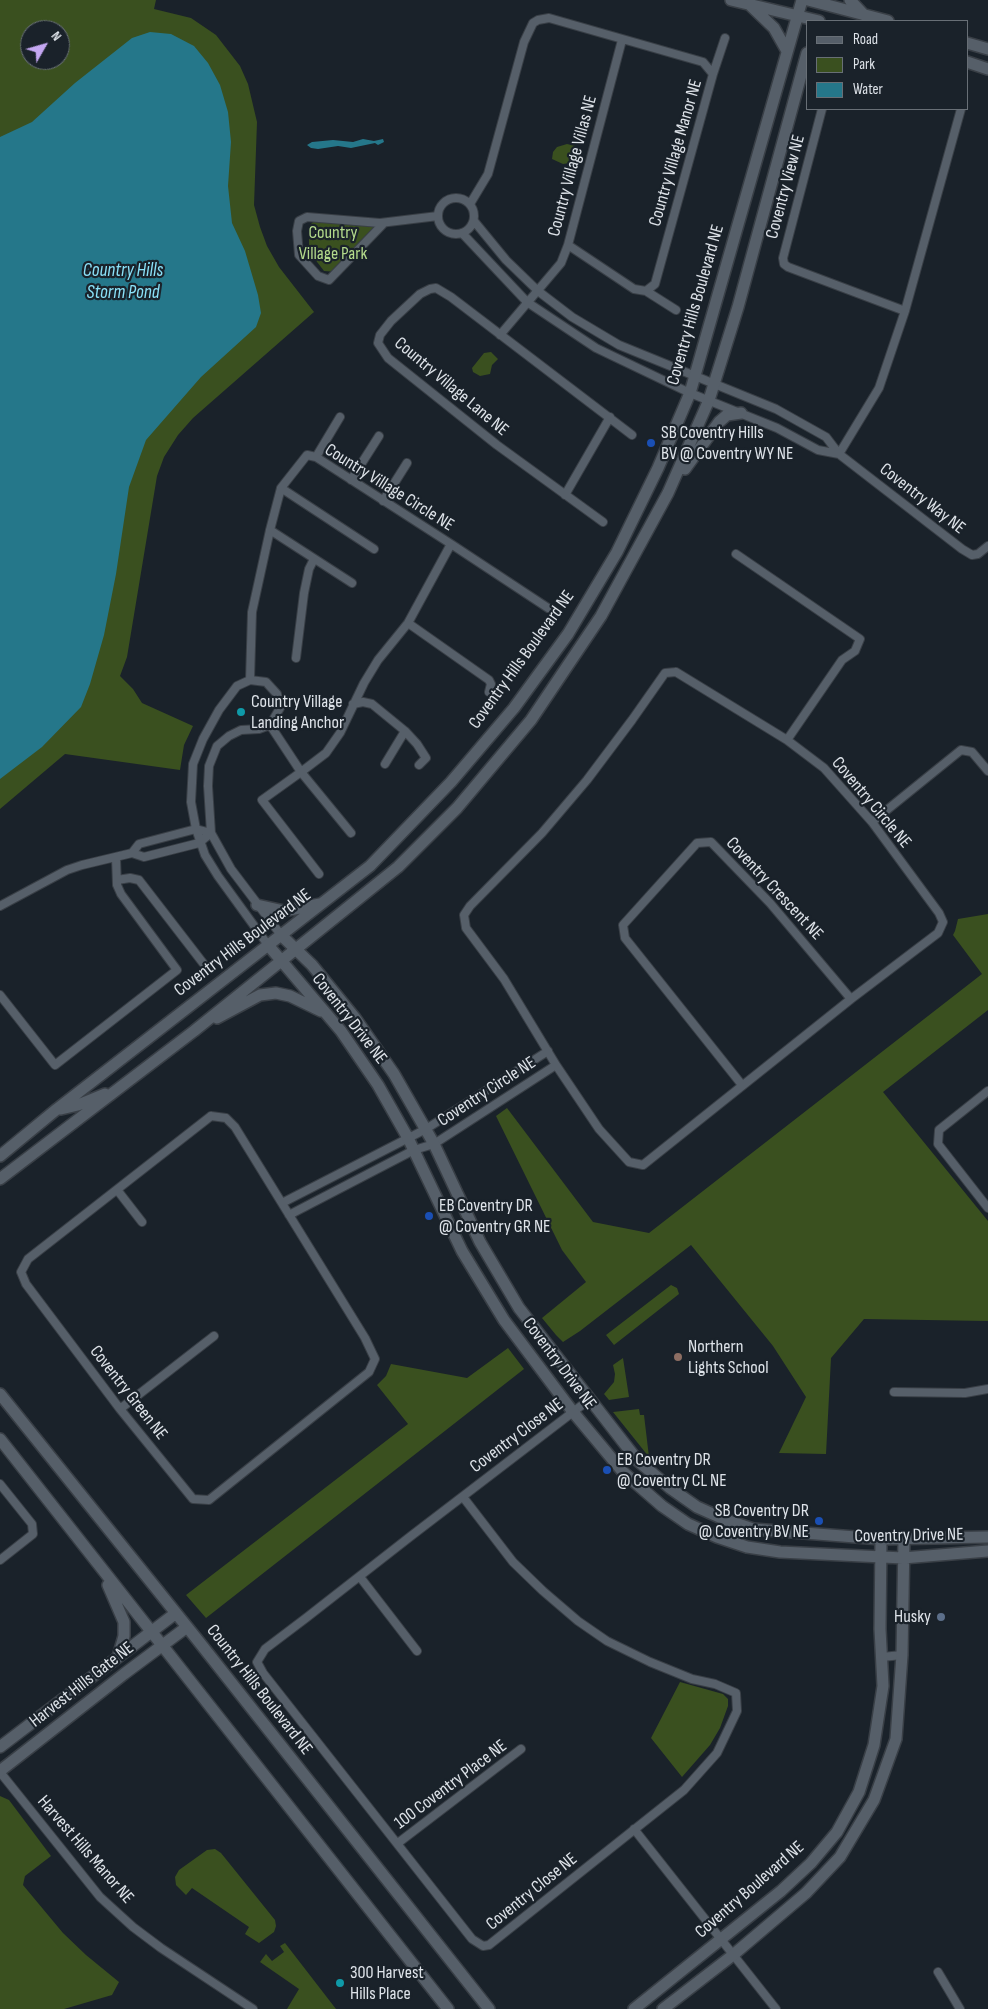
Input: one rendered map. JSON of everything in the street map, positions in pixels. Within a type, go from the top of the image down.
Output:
[{"type":"street","points":[[731,0],[812,20]]},
{"type":"street","name":"Coventry Hills Boulevard NE","points":[[0,1156],[268,945],[324,904],[370,866],[450,782],[514,708],[568,634],[617,552],[658,468],[690,393],[802,0]]},
{"type":"street","points":[[808,0],[822,2],[884,20]]},
{"type":"street","points":[[850,0],[864,15]]},
{"type":"street","points":[[817,20],[822,2]]},
{"type":"street","points":[[750,5],[774,28],[788,51]]},
{"type":"street","name":"Country Village Manor NE","points":[[470,204],[488,174],[524,42],[533,23],[543,18],[549,18],[702,62],[713,74],[654,284],[646,291]]},
{"type":"street","points":[[713,74],[725,38]]},
{"type":"street","name":"Country Village Villas NE","points":[[527,302],[561,263],[568,245],[622,40]]},
{"type":"street","points":[[968,43],[988,50]]},
{"type":"street","points":[[968,62],[988,69]]},
{"type":"street","name":"Coventry Hills Boulevard NE","points":[[0,1180],[194,1031],[398,867],[457,808],[530,720],[601,616],[668,493],[709,400],[738,307],[804,67]]},
{"type":"street","name":"Coventry View NE","points":[[822,110],[783,258],[784,264],[905,311]]},
{"type":"street","points":[[839,454],[879,388],[905,311],[962,110]]},
{"type":"street","points":[[453,198],[465,200],[470,204],[473,210],[474,221],[471,226],[462,233],[456,234],[446,231],[441,227],[438,216],[443,204],[453,198]]},
{"type":"street","points":[[384,223],[330,280],[318,276],[299,255],[296,231],[299,221],[307,217],[384,223],[438,216]]},
{"type":"street","name":"Coventry Way NE","points":[[474,221],[506,260],[538,291],[572,317],[619,346],[776,409],[826,437],[839,454],[962,549],[972,555],[978,554],[988,546]]},
{"type":"street","name":"Coventry Way NE","points":[[462,233],[527,302],[596,348],[690,393],[777,428],[818,450],[839,454]]},
{"type":"street","points":[[568,245],[634,289],[646,291],[676,310]]},
{"type":"street","name":"Country Village Lane NE","points":[[603,522],[440,401],[388,358],[378,343],[380,335],[391,321],[420,294],[430,288],[436,288],[451,297],[632,435]]},
{"type":"street","points":[[500,334],[527,302]]},
{"type":"street","points":[[668,493],[719,422],[727,415],[741,412]]},
{"type":"street","points":[[316,457],[340,417]]},
{"type":"street","points":[[565,495],[610,417]]},
{"type":"street","points":[[351,480],[380,436]]},
{"type":"street","name":"Country Village Circle NE","points":[[250,680],[252,612],[270,530],[281,488],[307,455],[316,457],[451,544],[408,623],[378,660],[340,733],[326,753],[262,800],[319,874]]},
{"type":"street","points":[[384,501],[407,463]]},
{"type":"street","points":[[281,488],[374,549]]},
{"type":"street","points":[[270,530],[352,583]]},
{"type":"street","points":[[451,544],[548,608]]},
{"type":"street","points":[[736,554],[860,639],[855,651],[842,660],[787,740]]},
{"type":"street","points":[[296,658],[304,593],[309,569],[314,558]]},
{"type":"street","points":[[408,623],[489,680],[491,684],[488,692]]},
{"type":"street","name":"Coventry Circle NE","points":[[676,672],[787,740],[824,768],[872,822],[940,912],[943,922],[938,932],[643,1165],[629,1162],[600,1129],[556,1065],[504,979],[466,928],[464,915],[470,906],[542,833],[604,757],[665,673],[676,672]]},
{"type":"street","points":[[268,945],[218,876],[199,842],[191,802],[196,754],[219,710],[237,686],[250,680],[266,682],[277,694],[280,708],[270,725],[259,729],[241,730],[229,736],[217,746],[209,766],[208,786],[211,833],[231,869],[282,935]]},
{"type":"street","points":[[354,704],[363,702],[372,704],[405,731],[426,758],[419,765]]},
{"type":"street","points":[[270,725],[301,772],[351,833]]},
{"type":"street","points":[[386,764],[405,731]]},
{"type":"street","points":[[872,822],[961,750],[972,752],[988,771]]},
{"type":"street","points":[[0,906],[67,870],[132,853],[139,844],[196,829],[211,833]]},
{"type":"street","points":[[132,853],[144,857],[199,842],[211,833]]},
{"type":"street","name":"Coventry Crescent NE","points":[[742,1086],[625,938],[624,925],[697,843],[711,842],[770,903],[851,999]]},
{"type":"street","points":[[0,994],[55,1065],[177,970],[121,894],[117,880],[116,858]]},
{"type":"street","points":[[117,880],[130,878],[139,880],[203,963]]},
{"type":"street","points":[[257,905],[284,911],[324,904]]},
{"type":"street","name":"Coventry Drive NE","points":[[282,935],[312,965],[356,1018],[394,1074],[426,1128],[480,1242],[519,1308],[638,1461],[670,1488],[697,1507],[753,1529],[881,1539],[988,1536]]},
{"type":"street","name":"Coventry Drive NE","points":[[268,945],[341,1031],[378,1085],[408,1138],[462,1251],[504,1320],[573,1412],[623,1472],[662,1506],[688,1524],[717,1537],[747,1547],[780,1552],[903,1558],[988,1551]]},
{"type":"street","points":[[194,1031],[260,995],[276,993],[290,996],[325,1013]]},
{"type":"street","name":"Coventry Circle NE","points":[[426,1128],[548,1052]]},
{"type":"street","name":"Coventry Circle NE","points":[[434,1144],[556,1065]]},
{"type":"street","points":[[57,1110],[119,1088]]},
{"type":"street","points":[[988,1092],[939,1130],[938,1144],[988,1208]]},
{"type":"street","name":"Coventry Green NE","points":[[211,1116],[226,1118],[234,1127],[282,1203],[365,1338],[375,1359],[369,1372],[209,1500],[193,1499],[120,1409],[26,1284],[21,1272],[28,1259],[118,1190],[211,1116]]},
{"type":"street","points":[[282,1203],[426,1128]]},
{"type":"street","points":[[289,1215],[414,1150],[434,1144]]},
{"type":"street","points":[[118,1190],[142,1222]]},
{"type":"street","points":[[120,1409],[214,1336]]},
{"type":"street","points":[[894,1392],[965,1393],[988,1389]]},
{"type":"street","name":"Country Hills Boulevard NE","points":[[0,1394],[489,2009]]},
{"type":"street","name":"Coventry Close NE","points":[[463,1497],[513,1562],[578,1621],[607,1641],[650,1662],[692,1679],[715,1684],[736,1693],[737,1711],[717,1753],[684,1790],[489,1945],[483,1946],[472,1939],[263,1673],[257,1662],[265,1649],[590,1399]]},
{"type":"street","points":[[0,1439],[448,2009]]},
{"type":"street","points":[[0,1484],[32,1524],[33,1534],[0,1560]]},
{"type":"street","name":"Coventry Boulevard NE","points":[[634,2009],[811,1863],[837,1832],[859,1792],[874,1745],[883,1686],[881,1539]]},
{"type":"street","name":"Coventry Boulevard NE","points":[[663,2009],[733,1955],[806,1893],[840,1857],[874,1800],[896,1739],[902,1655],[904,1539]]},
{"type":"street","points":[[97,1563],[115,1598],[124,1622],[124,1636],[118,1658]]},
{"type":"street","points":[[360,1577],[417,1652]]},
{"type":"street","name":"Harvest Hills Gate NE","points":[[0,1747],[176,1614]]},
{"type":"street","name":"Harvest Hills Gate NE","points":[[0,1771],[187,1627]]},
{"type":"street","points":[[882,1657],[902,1655]]},
{"type":"street","name":"100 Coventry Place NE","points":[[398,1844],[521,1749]]},
{"type":"street","name":"Harvest Hills Manor NE","points":[[0,1771],[100,1897],[133,1927],[161,1948],[253,2009]]},
{"type":"street","points":[[634,1829],[776,2009]]},
{"type":"street","points":[[938,1972],[960,2009]]},
{"type":"green space","name":"Country Hills Storm Pond","points":[[0,0],[156,0],[154,9],[191,18],[216,35],[240,66],[248,84],[257,122],[254,205],[260,227],[267,246],[279,267],[314,312],[193,418],[178,435],[164,457],[157,476],[127,657],[120,676],[133,689],[142,703],[193,726],[184,745],[180,770],[65,754],[0,809]]},
{"type":"green space","points":[[567,144],[576,146],[576,162],[563,164],[552,159],[553,152],[557,147]]},
{"type":"green space","name":"Country Village Park","points":[[317,218],[380,223],[338,272],[324,271],[311,254],[309,248],[310,225]]},
{"type":"green space","points":[[491,352],[498,359],[492,365],[490,374],[480,376],[473,372],[472,368],[484,353]]},
{"type":"green space","points":[[988,914],[988,1010],[883,1092],[988,1221],[988,1321],[864,1319],[831,1358],[826,1454],[779,1453],[806,1397],[773,1346],[691,1245],[580,1331],[563,1342],[556,1335],[542,1318],[586,1282],[562,1250],[496,1116],[507,1108],[593,1222],[649,1233],[982,974],[953,935],[958,919]]},
{"type":"green space","points":[[671,1285],[677,1288],[679,1294],[614,1345],[606,1335]]},
{"type":"green space","points":[[508,1348],[524,1369],[206,1618],[186,1595],[408,1424],[377,1385],[386,1376],[391,1364],[467,1378]]},
{"type":"green space","points":[[623,1358],[629,1397],[609,1400],[604,1394],[614,1382],[613,1365]]},
{"type":"green space","points":[[639,1409],[640,1415],[644,1415],[649,1457],[613,1412]]},
{"type":"green space","points":[[680,1682],[723,1694],[728,1699],[728,1706],[720,1728],[710,1745],[682,1777],[651,1738]]},
{"type":"green space","points":[[0,1796],[9,1800],[51,1856],[25,1876],[23,1885],[63,1933],[119,1982],[112,1995],[64,2009],[0,2009]]},
{"type":"green space","points":[[215,1849],[221,1853],[275,1920],[274,1932],[259,1943],[245,1934],[249,1927],[192,1888],[186,1895],[176,1885],[175,1877],[179,1870],[207,1850]]},
{"type":"green space","points":[[285,1943],[336,2009],[287,2009],[299,1989],[260,1962],[266,1954],[272,1961],[284,1952],[280,1946]]},
{"type":"water","name":"Country Hills Storm Pond","points":[[150,32],[171,34],[194,46],[208,63],[220,85],[228,112],[231,142],[228,186],[232,223],[245,251],[258,295],[261,313],[256,327],[201,377],[146,440],[129,487],[116,574],[104,635],[90,684],[81,707],[42,747],[0,779],[0,137],[32,122],[75,83],[132,38]]},
{"type":"water","points":[[363,139],[374,141],[383,139],[384,142],[378,145],[375,143],[351,148],[338,146],[318,149],[307,145],[312,142],[333,140],[353,142]]},
{"type":"place","name":"SB Coventry Hills BV @ Coventry WY NE","points":[[651,443]]},
{"type":"place","name":"Country Village Landing Anchor","points":[[241,712]]},
{"type":"place","name":"EB Coventry DR @ Coventry GR NE","points":[[429,1216]]},
{"type":"place","name":"Northern Lights School","points":[[678,1357]]},
{"type":"place","name":"EB Coventry DR @ Coventry CL NE","points":[[607,1470]]},
{"type":"place","name":"SB Coventry DR @ Coventry BV NE","points":[[819,1521]]},
{"type":"place","name":"Husky","points":[[941,1617]]},
{"type":"place","name":"300 Harvest Hills Place","points":[[340,1983]]}]
